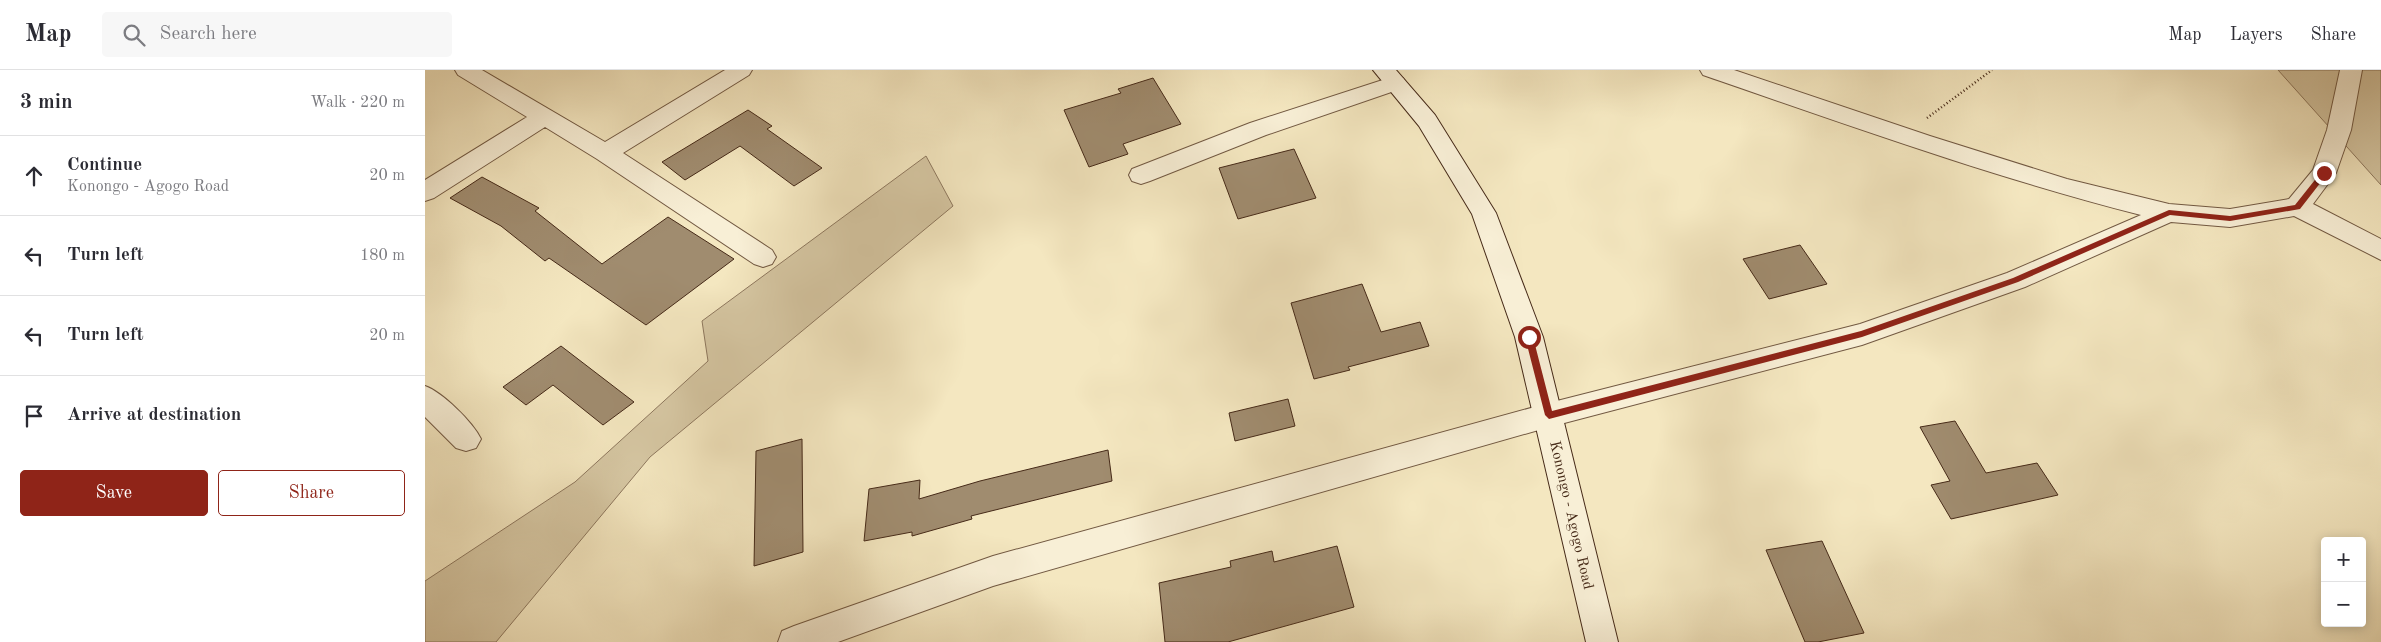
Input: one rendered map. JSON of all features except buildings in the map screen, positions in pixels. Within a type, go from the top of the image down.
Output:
[{"type":"street","points":[[466,70],[605,153],[763,257]]},
{"type":"street","points":[[605,153],[741,70]]},
{"type":"street","points":[[1711,70],[1902,136],[2065,187],[2169,213],[2230,218],[2297,207],[2381,250]]},
{"type":"street","points":[[2297,207],[2324,173],[2339,130],[2351,70]]},
{"type":"street","points":[[1141,175],[1258,129],[1324,108],[1389,76]]},
{"type":"street","name":"Konongo - Agogo Road","points":[[1389,76],[1427,121],[1484,213],[1529,337],[1602,642]]},
{"type":"street","points":[[425,192],[544,117]]},
{"type":"street","points":[[795,642],[993,572],[1549,415],[1862,334],[2016,280],[2169,213]]},
{"type":"street","points":[[426,401],[466,439]]},
{"type":"path","points":[[1902,136],[1993,70]]},
{"type":"shaded area","points":[[2278,70],[2381,70],[2381,185]]},
{"type":"shaded area","points":[[926,156],[953,206],[650,457],[496,642],[425,642],[425,581],[575,482],[708,361],[702,321]]},
{"type":"route","points":[[1529,337],[1549,415],[1862,334],[2016,280],[2169,213],[2230,218],[2297,207],[2324,173]]}]
